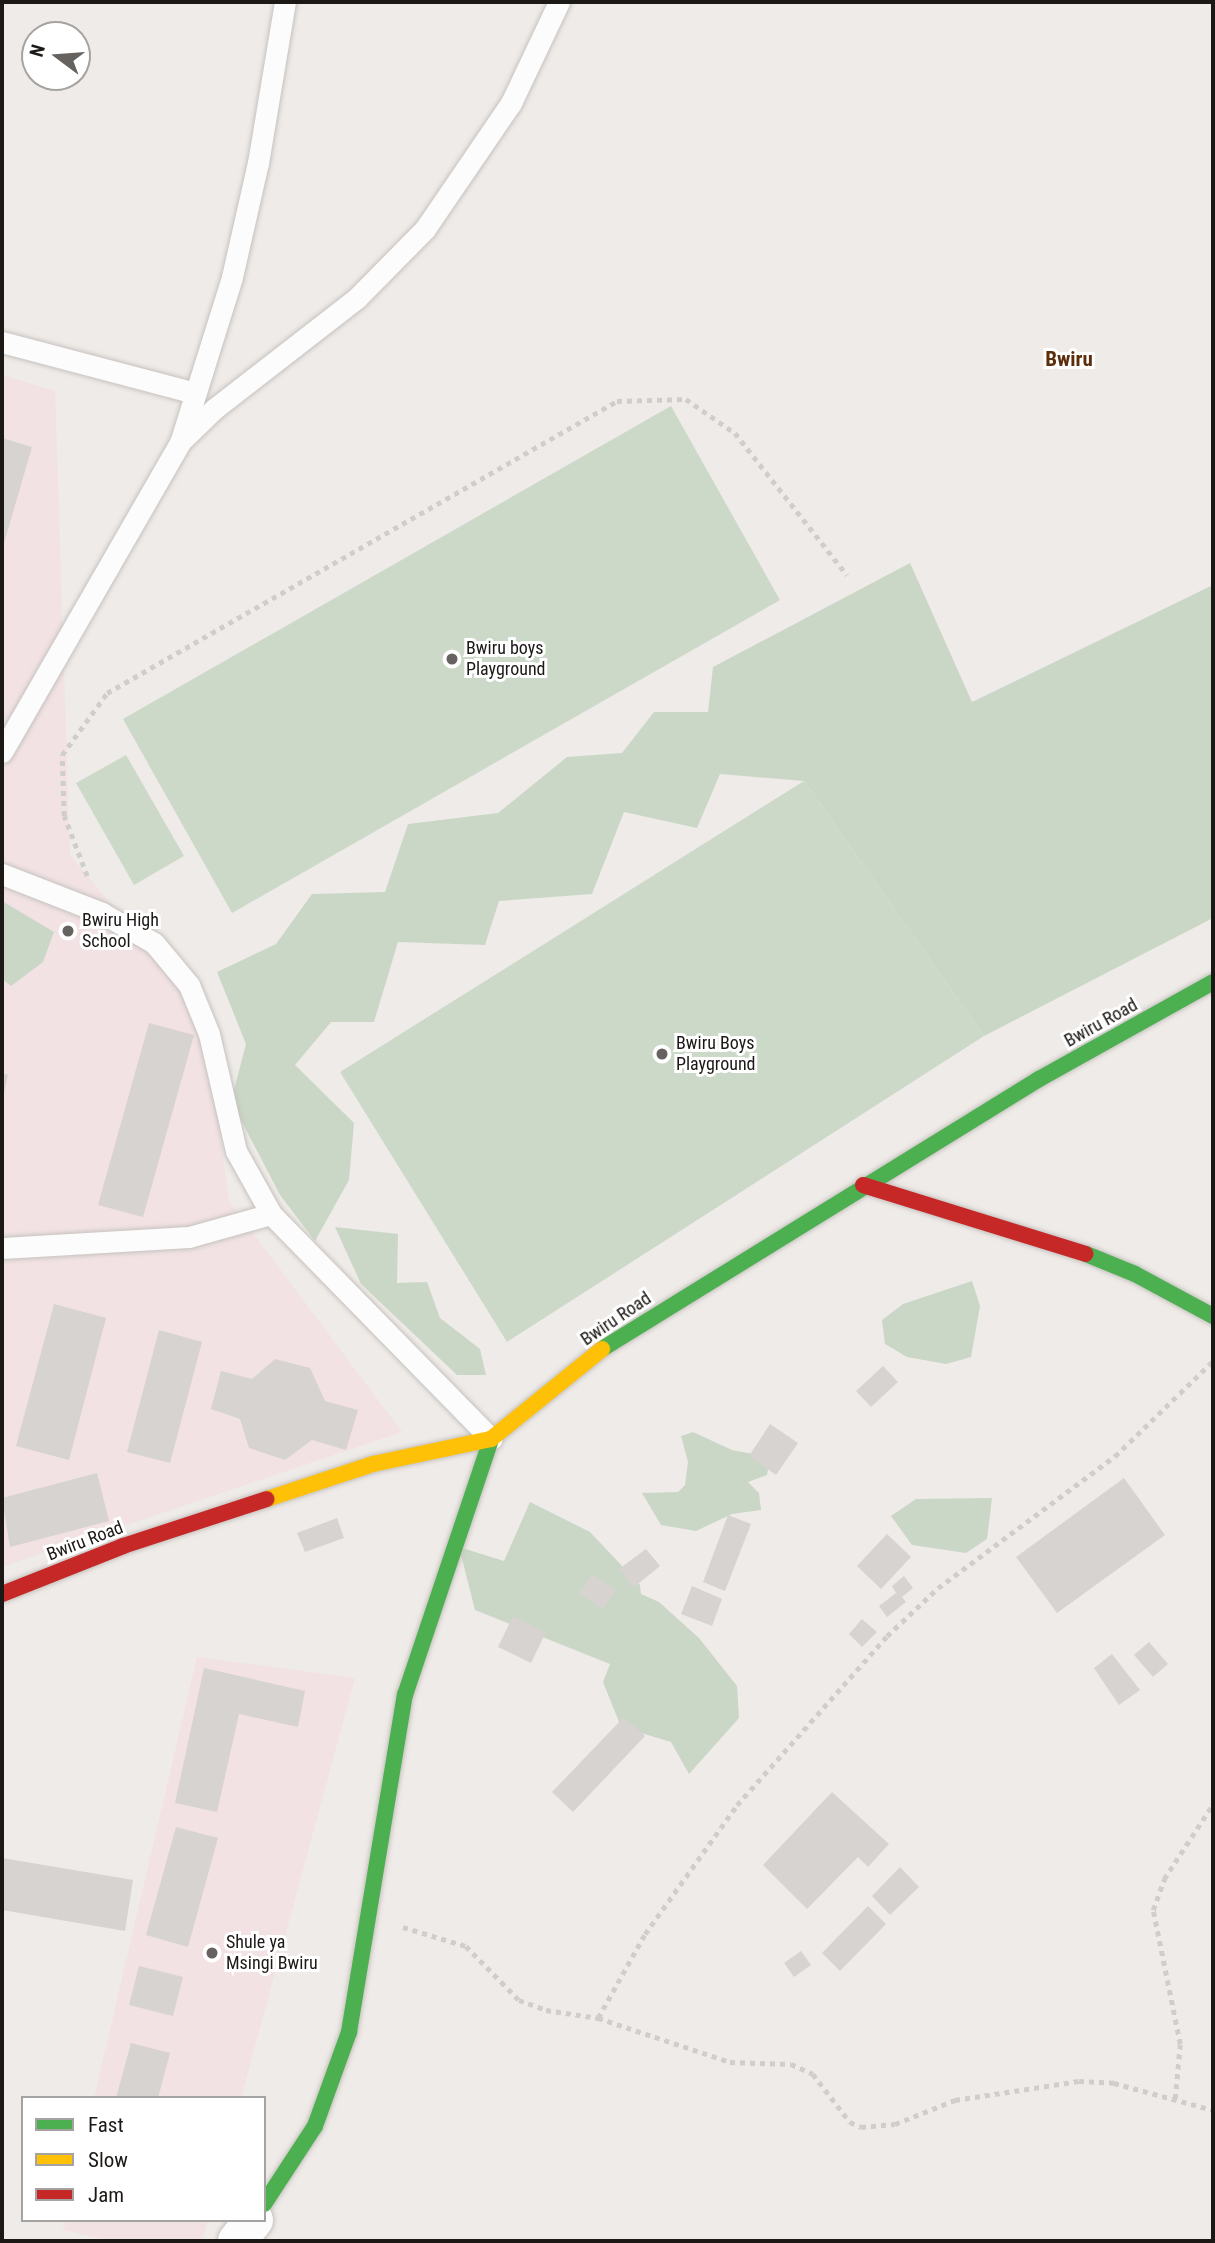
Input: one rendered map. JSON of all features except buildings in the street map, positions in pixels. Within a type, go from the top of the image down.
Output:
[{"type":"street","name":"Bwiru Road","points":[[2,1594],[123,1546],[373,1464],[491,1439],[605,1346],[863,1185],[1213,982]]},
{"type":"street","points":[[863,1185],[1078,1251],[1135,1275],[1213,1316]]},
{"type":"street","points":[[266,2201],[315,2126],[345,2044],[405,1695],[491,1439]]},
{"type":"street","points":[[237,2241],[252,2222]]},
{"type":"lane","points":[[2,752],[180,442],[235,265],[258,163],[285,2]]},
{"type":"lane","points":[[180,442],[214,409],[356,298],[425,229],[511,103],[559,2]]},
{"type":"lane","points":[[2,342],[195,393]]},
{"type":"lane","points":[[2,874],[102,913],[154,943],[189,985],[209,1034],[236,1151],[271,1214],[491,1439]]},
{"type":"lane","points":[[2,1248],[189,1237],[271,1214]]},
{"type":"path","points":[[102,913],[64,816],[62,755],[107,694],[617,401],[686,399],[735,433],[847,575]]},
{"type":"path","points":[[598,2018],[645,1934],[737,1805],[854,1671],[938,1588],[1115,1457],[1213,1361]]},
{"type":"path","points":[[1175,2099],[1180,2044],[1153,1910],[1164,1879],[1213,1804]]},
{"type":"path","points":[[366,1923],[444,1936],[466,1946],[519,2000],[546,2010],[598,2018],[730,2062],[791,2064],[813,2074],[850,2122],[861,2127],[895,2124],[955,2100],[1043,2084],[1114,2083],[1213,2110]]},
{"type":"shaded area","name":"Bwiru High School","points":[[2,375],[55,391],[70,855],[196,1006],[206,1030],[229,1201],[402,1432],[2,1567]]},
{"type":"shaded area","points":[[197,1657],[355,1678],[242,2096],[94,2096]]},
{"type":"shaded area","points":[[65,2222],[207,2222],[202,2241],[111,2241],[63,2230]]},
{"type":"green space","name":"Bwiru boys Playground","points":[[671,406],[780,600],[232,913],[123,719]]},
{"type":"green space","points":[[910,563],[972,702],[1213,585],[1213,918],[984,1036],[804,781],[720,774],[697,828],[624,812],[592,894],[499,901],[485,945],[398,942],[374,1022],[331,1022],[295,1065],[354,1123],[349,1180],[315,1241],[280,1195],[231,1101],[246,1044],[217,972],[276,944],[312,894],[385,892],[408,824],[498,813],[567,757],[622,753],[654,712],[708,712],[713,667]]},
{"type":"green space","points":[[126,755],[184,856],[134,885],[76,783]]},
{"type":"green space","name":"Bwiru Boys Playground","points":[[804,781],[984,1036],[507,1342],[340,1072]]},
{"type":"green space","points":[[2,901],[54,932],[43,962],[11,986],[2,979]]},
{"type":"green space","points":[[335,1227],[398,1234],[397,1283],[427,1282],[440,1318],[480,1349],[486,1375],[457,1375],[361,1284]]},
{"type":"green space","points":[[972,1281],[980,1306],[971,1357],[946,1364],[907,1357],[885,1344],[882,1320],[903,1304]]},
{"type":"green space","points":[[693,1432],[732,1450],[770,1457],[767,1475],[748,1482],[759,1493],[761,1510],[732,1514],[696,1531],[661,1525],[642,1493],[678,1492],[685,1485],[688,1462],[681,1436]]},
{"type":"green space","points":[[992,1498],[987,1539],[966,1553],[912,1545],[891,1516],[916,1499]]},
{"type":"green space","points":[[530,1502],[590,1532],[640,1585],[641,1594],[659,1602],[699,1638],[737,1686],[739,1718],[689,1774],[671,1742],[621,1727],[603,1682],[610,1664],[475,1610],[459,1547],[504,1561]]},
{"type":"traffic: fast","points":[[602,1349],[1039,1079],[1213,982]]},
{"type":"traffic: fast","points":[[1086,1254],[1135,1274],[1213,1316]]},
{"type":"traffic: fast","points":[[266,2201],[315,2126],[349,2032],[405,1695],[491,1439]]},
{"type":"traffic: slow","points":[[267,1499],[373,1464],[491,1439],[602,1349]]},
{"type":"traffic: jam","points":[[863,1185],[1086,1254]]},
{"type":"traffic: jam","points":[[2,1594],[123,1546],[267,1499]]},
{"type":"place","name":"Bwiru boys Playground","points":[[452,659]]},
{"type":"place","name":"Bwiru High School","points":[[68,931]]},
{"type":"place","name":"Bwiru Boys Playground","points":[[662,1054]]},
{"type":"place","name":"Shule ya Msingi Bwiru","points":[[212,1953]]},
{"type":"district","name":"Bwiru","points":[[1069,359]]}]
